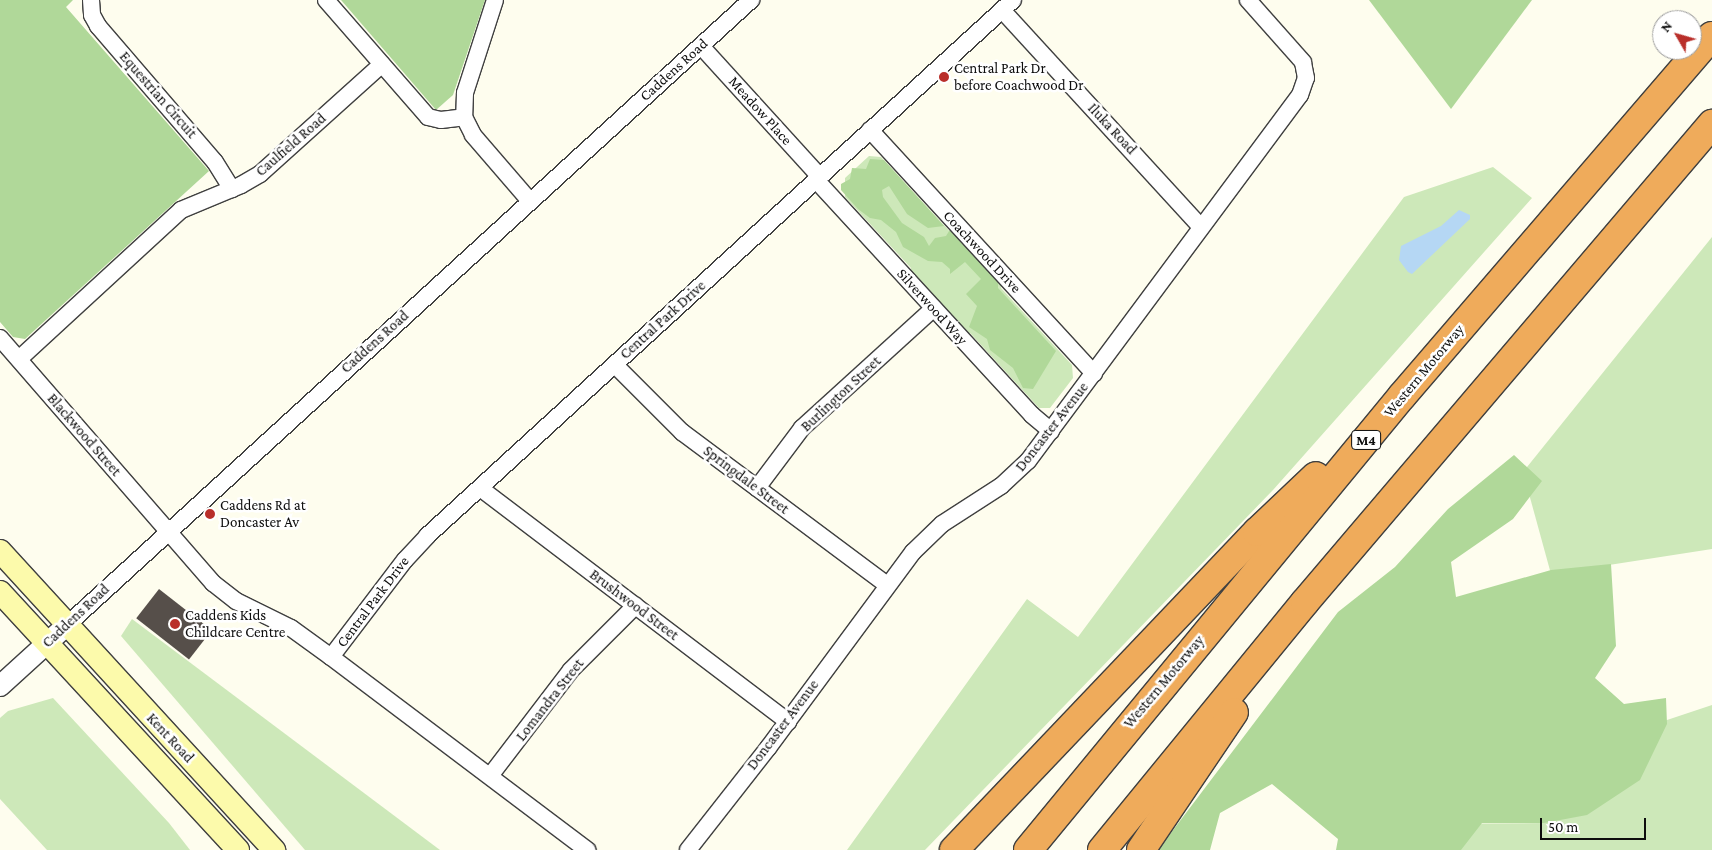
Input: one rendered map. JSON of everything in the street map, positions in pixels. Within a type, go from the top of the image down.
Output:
[{"type":"highway","name":"Western Motorway","points":[[1028,850],[1402,396],[1712,36]]},
{"type":"highway","points":[[1102,850],[1305,602],[1712,124]]},
{"type":"highway","points":[[954,850],[1256,532],[1402,396]]},
{"type":"highway","points":[[1142,850],[1305,602]]},
{"type":"main road","name":"Kent Road","points":[[0,551],[274,850]]},
{"type":"main road","name":"Kent Road","points":[[0,592],[238,850]]},
{"type":"street","name":"Equestrian Circuit","points":[[91,0],[92,15],[98,26],[215,162],[232,189]]},
{"type":"street","points":[[326,0],[428,117],[441,120],[464,117]]},
{"type":"street","points":[[495,0],[465,93],[464,117],[473,135],[530,201]]},
{"type":"street","name":"Caddens Road","points":[[0,686],[751,0]]},
{"type":"street","name":"Doncaster Avenue","points":[[688,850],[788,722],[886,584],[932,532],[1016,473],[1051,431],[1306,83],[1302,60],[1248,0]]},
{"type":"street","name":"Iluka Road","points":[[1008,5],[1201,227]]},
{"type":"street","name":"Central Park Drive","points":[[331,657],[412,551],[1008,5]]},
{"type":"street","name":"Meadow Place","points":[[701,46],[818,178]]},
{"type":"street","name":"Caulfield Road","points":[[18,359],[181,210],[232,189],[260,174],[382,64]]},
{"type":"street","name":"Coachwood Drive","points":[[870,130],[1094,374]]},
{"type":"street","name":"Silverwood Way","points":[[818,178],[934,308],[1051,431]]},
{"type":"street","name":"Burlington Street","points":[[757,488],[802,428],[934,308]]},
{"type":"street","name":"Blackwood Street","points":[[0,338],[167,532]]},
{"type":"street","name":"Springdale Street","points":[[615,364],[671,423],[886,584]]},
{"type":"street","name":"Brushwood Street","points":[[480,488],[788,722]]},
{"type":"street","points":[[167,532],[206,576],[229,596],[291,628],[587,850]]},
{"type":"street","name":"Lomandra Street","points":[[490,776],[571,670],[635,606]]},
{"type":"green space","points":[[0,0],[73,0],[66,7],[209,171],[25,339],[13,337],[0,322]]},
{"type":"green space","points":[[341,0],[485,0],[453,95],[436,110]]},
{"type":"green space","points":[[1369,0],[1532,0],[1451,109]]},
{"type":"green space","points":[[869,156],[881,157],[954,236],[1002,280],[1001,288],[1072,365],[1073,378],[1050,408],[1039,408],[970,333],[963,333],[910,276],[911,268],[845,197],[845,178]]},
{"type":"green space","points":[[870,159],[884,160],[944,226],[928,228],[907,214],[889,186],[882,190],[883,197],[902,223],[924,237],[929,246],[935,238],[946,236],[951,228],[998,281],[998,288],[1056,351],[1033,389],[1023,388],[1013,368],[990,350],[987,339],[969,327],[977,306],[966,294],[981,279],[965,262],[950,274],[950,269],[942,262],[928,261],[903,247],[896,232],[881,220],[870,218],[858,209],[841,190],[841,184],[850,179],[852,168],[866,169]]},
{"type":"green space","points":[[1493,167],[1532,198],[1273,490],[925,850],[847,850],[1027,599],[1078,637],[1404,197]]},
{"type":"green space","points":[[1712,237],[1712,549],[1551,574],[1523,472]]},
{"type":"green space","points":[[1514,455],[1542,481],[1513,519],[1451,562],[1456,597],[1551,570],[1611,564],[1616,646],[1595,678],[1624,704],[1666,698],[1667,724],[1640,780],[1587,815],[1544,823],[1482,823],[1461,850],[1336,850],[1338,839],[1272,784],[1220,813],[1210,850],[1158,850],[1338,612],[1395,567],[1448,509]]},
{"type":"green space","points":[[132,619],[440,850],[305,850],[121,636]]},
{"type":"green space","points":[[53,698],[169,823],[190,850],[47,850],[0,799],[0,718],[8,711]]},
{"type":"green space","points":[[1712,705],[1712,850],[1416,850],[1410,824],[1544,823],[1664,721]]},
{"type":"water","points":[[1459,210],[1470,215],[1470,219],[1412,274],[1408,272],[1399,260],[1401,246],[1441,226]]},
{"type":"building","name":"Caddens Kids Childcare Centre","points":[[159,589],[212,630],[189,659],[136,618]]},
{"type":"place","name":"Central Park Dr before Coachwood Dr","points":[[944,77]]},
{"type":"place","name":"Caddens Rd at Doncaster Av","points":[[210,514]]},
{"type":"place","name":"Caddens Kids Childcare Centre","points":[[175,624]]}]
